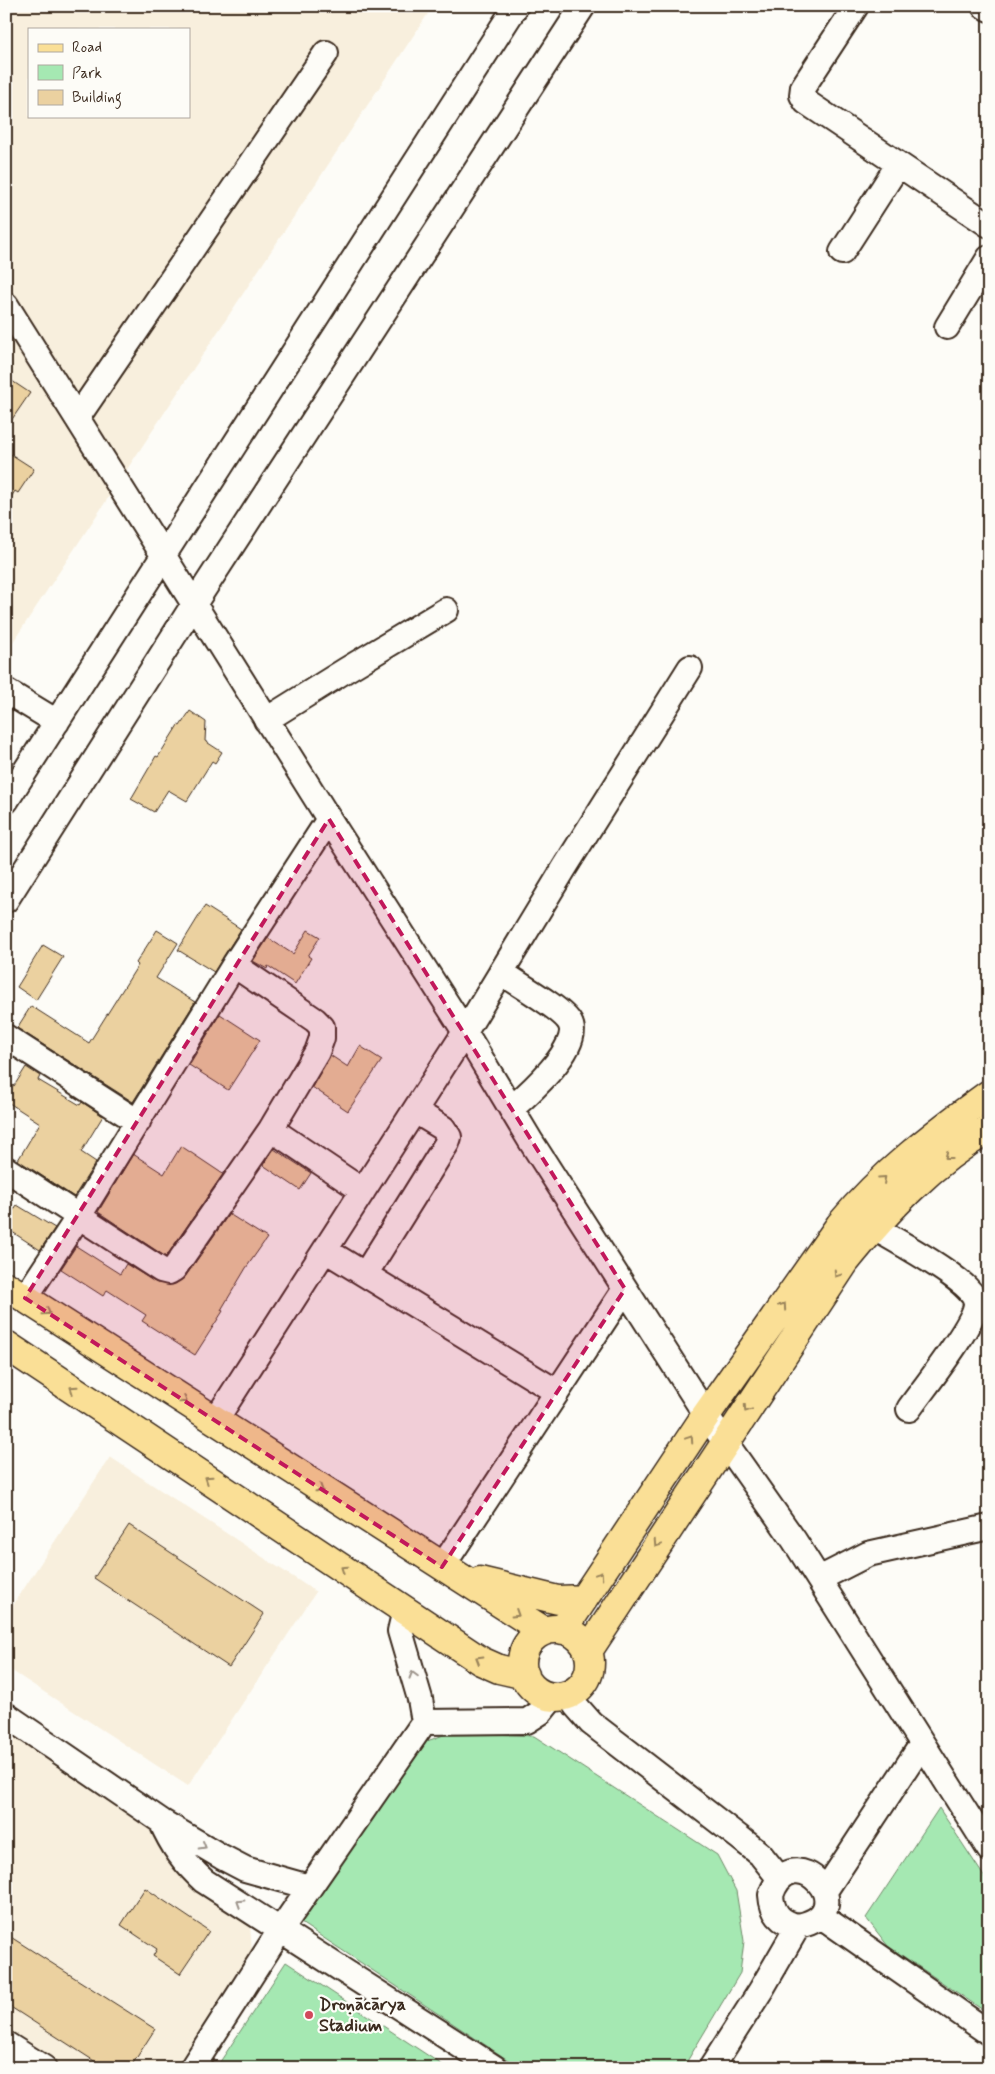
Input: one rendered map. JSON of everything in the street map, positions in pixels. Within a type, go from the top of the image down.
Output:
[{"type":"main road","points":[[11,1289],[448,1571],[554,1631],[574,1634],[582,1641],[588,1651],[590,1661],[589,1672],[585,1681],[561,1696],[536,1690],[525,1675],[522,1665],[528,1645],[554,1631],[584,1599],[706,1415],[858,1203],[926,1142],[989,1094]]},
{"type":"main road","points":[[588,1651],[845,1262],[873,1227],[925,1174],[989,1129]]},
{"type":"main road","points":[[6,1345],[481,1660],[500,1669],[525,1675]]},
{"type":"main road","points":[[448,1571],[558,1600],[584,1599]]},
{"type":"street","points":[[6,801],[516,6]]},
{"type":"street","points":[[6,900],[194,604],[583,6]]},
{"type":"street","points":[[856,6],[803,87],[802,95],[806,102],[989,225]]},
{"type":"street","points":[[984,6],[989,9]]},
{"type":"street","points":[[77,418],[326,53]]},
{"type":"street","points":[[842,252],[898,165]]},
{"type":"street","points":[[947,327],[989,258]]},
{"type":"street","points":[[6,305],[266,720],[466,1032],[511,1109],[706,1415],[819,1579],[989,1849]]},
{"type":"street","points":[[266,720],[446,610]]},
{"type":"street","points":[[215,1420],[466,1032],[501,972],[690,668]]},
{"type":"street","points":[[6,691],[57,722]]},
{"type":"street","points":[[11,1289],[79,1216],[234,965],[329,819]]},
{"type":"street","points":[[6,1168],[161,1270],[169,1272],[183,1257],[271,1129],[317,1052],[322,1038],[322,1027],[315,1020],[234,965]]},
{"type":"street","points":[[501,972],[560,1012],[571,1023],[572,1032],[550,1072],[511,1109]]},
{"type":"street","points":[[6,1037],[138,1122]]},
{"type":"street","points":[[366,1273],[447,1143],[447,1133],[415,1111]]},
{"type":"street","points":[[271,1129],[363,1191]]},
{"type":"street","points":[[873,1227],[946,1271],[968,1288],[976,1301],[974,1310],[961,1335],[909,1408]]},
{"type":"street","points":[[325,1250],[366,1273],[557,1392]]},
{"type":"street","points":[[448,1571],[557,1392],[626,1289]]},
{"type":"street","points":[[819,1579],[868,1554],[989,1527]]},
{"type":"street","points":[[192,2068],[309,1887],[424,1722],[420,1698],[400,1631],[405,1610]]},
{"type":"street","points":[[424,1722],[526,1721],[561,1696],[576,1706],[590,1723],[760,1854],[780,1879]]},
{"type":"street","points":[[6,1715],[161,1821],[245,1868],[309,1887]]},
{"type":"street","points":[[825,1891],[815,1877],[807,1872],[797,1871],[780,1879],[772,1895],[772,1904],[781,1920],[798,1926],[814,1922],[821,1916],[825,1908],[825,1891],[922,1744]]},
{"type":"street","points":[[161,1821],[172,1845],[186,1864],[204,1881],[495,2068]]},
{"type":"street","points":[[821,1916],[989,2033]]},
{"type":"street","points":[[711,2068],[761,1990],[798,1926]]},
{"type":"street","points":[[6,2044],[44,2068]]},
{"type":"highlighted area","points":[[329,819],[625,1289],[442,1567],[25,1298]]},
{"type":"shaded area","points":[[6,6],[433,6],[9,648],[6,647]]},
{"type":"shaded area","points":[[110,1457],[316,1592],[188,1786],[6,1667],[6,1616]]},
{"type":"shaded area","points":[[6,1727],[139,1814],[177,1871],[250,1923],[252,1953],[176,2068],[6,2068]]},
{"type":"green space","points":[[452,1732],[534,1736],[717,1855],[736,1891],[744,1941],[740,1973],[683,2068],[520,2068],[301,1923],[416,1745]]},
{"type":"green space","points":[[939,1808],[989,1884],[989,2014],[888,1946],[866,1918]]},
{"type":"green space","name":"Droṇācārya Stadium","points":[[286,1962],[447,2068],[216,2068]]},
{"type":"building","points":[[6,377],[30,393],[6,428]]},
{"type":"building","points":[[6,451],[34,469],[18,493],[15,491],[6,505]]},
{"type":"building","points":[[190,711],[206,722],[205,741],[222,752],[215,763],[212,761],[187,801],[168,790],[154,812],[131,799],[156,756],[158,757],[178,725],[180,726]]},
{"type":"building","points":[[205,906],[241,929],[214,972],[178,950]]},
{"type":"building","points":[[157,930],[178,943],[156,978],[195,1002],[133,1102],[17,1028],[31,1006],[89,1043],[138,965],[136,963]]},
{"type":"building","points":[[308,930],[320,937],[308,956],[311,958],[295,984],[268,966],[267,969],[253,961],[268,938],[293,954]]},
{"type":"building","points":[[43,945],[63,957],[36,1000],[17,987]]},
{"type":"building","points":[[220,1014],[260,1040],[228,1090],[189,1065]]},
{"type":"building","points":[[360,1046],[382,1060],[348,1111],[312,1087],[330,1055],[348,1067]]},
{"type":"building","points":[[26,1067],[40,1076],[38,1080],[80,1105],[82,1102],[103,1116],[81,1152],[96,1162],[74,1197],[18,1160],[40,1123],[6,1101],[6,1081],[14,1086]]},
{"type":"building","points":[[181,1146],[223,1174],[166,1257],[98,1212],[133,1154],[164,1174]]},
{"type":"building","points":[[274,1149],[311,1173],[300,1190],[263,1165]]},
{"type":"building","points":[[17,1205],[55,1228],[40,1250],[6,1228],[6,1221]]},
{"type":"building","points":[[229,1214],[267,1238],[246,1268],[221,1310],[223,1311],[195,1355],[142,1321],[146,1315],[107,1290],[103,1296],[61,1269],[76,1246],[120,1274],[126,1264],[157,1283],[175,1284],[185,1277]]},
{"type":"building","points":[[129,1525],[264,1614],[229,1667],[94,1578]]},
{"type":"building","points":[[145,1888],[209,1931],[180,1974],[153,1956],[157,1949],[121,1925]]},
{"type":"building","points":[[6,1934],[155,2029],[130,2068],[105,2068],[6,2004]]},
{"type":"place","name":"Droṇācārya Stadium","points":[[309,2015]]}]
